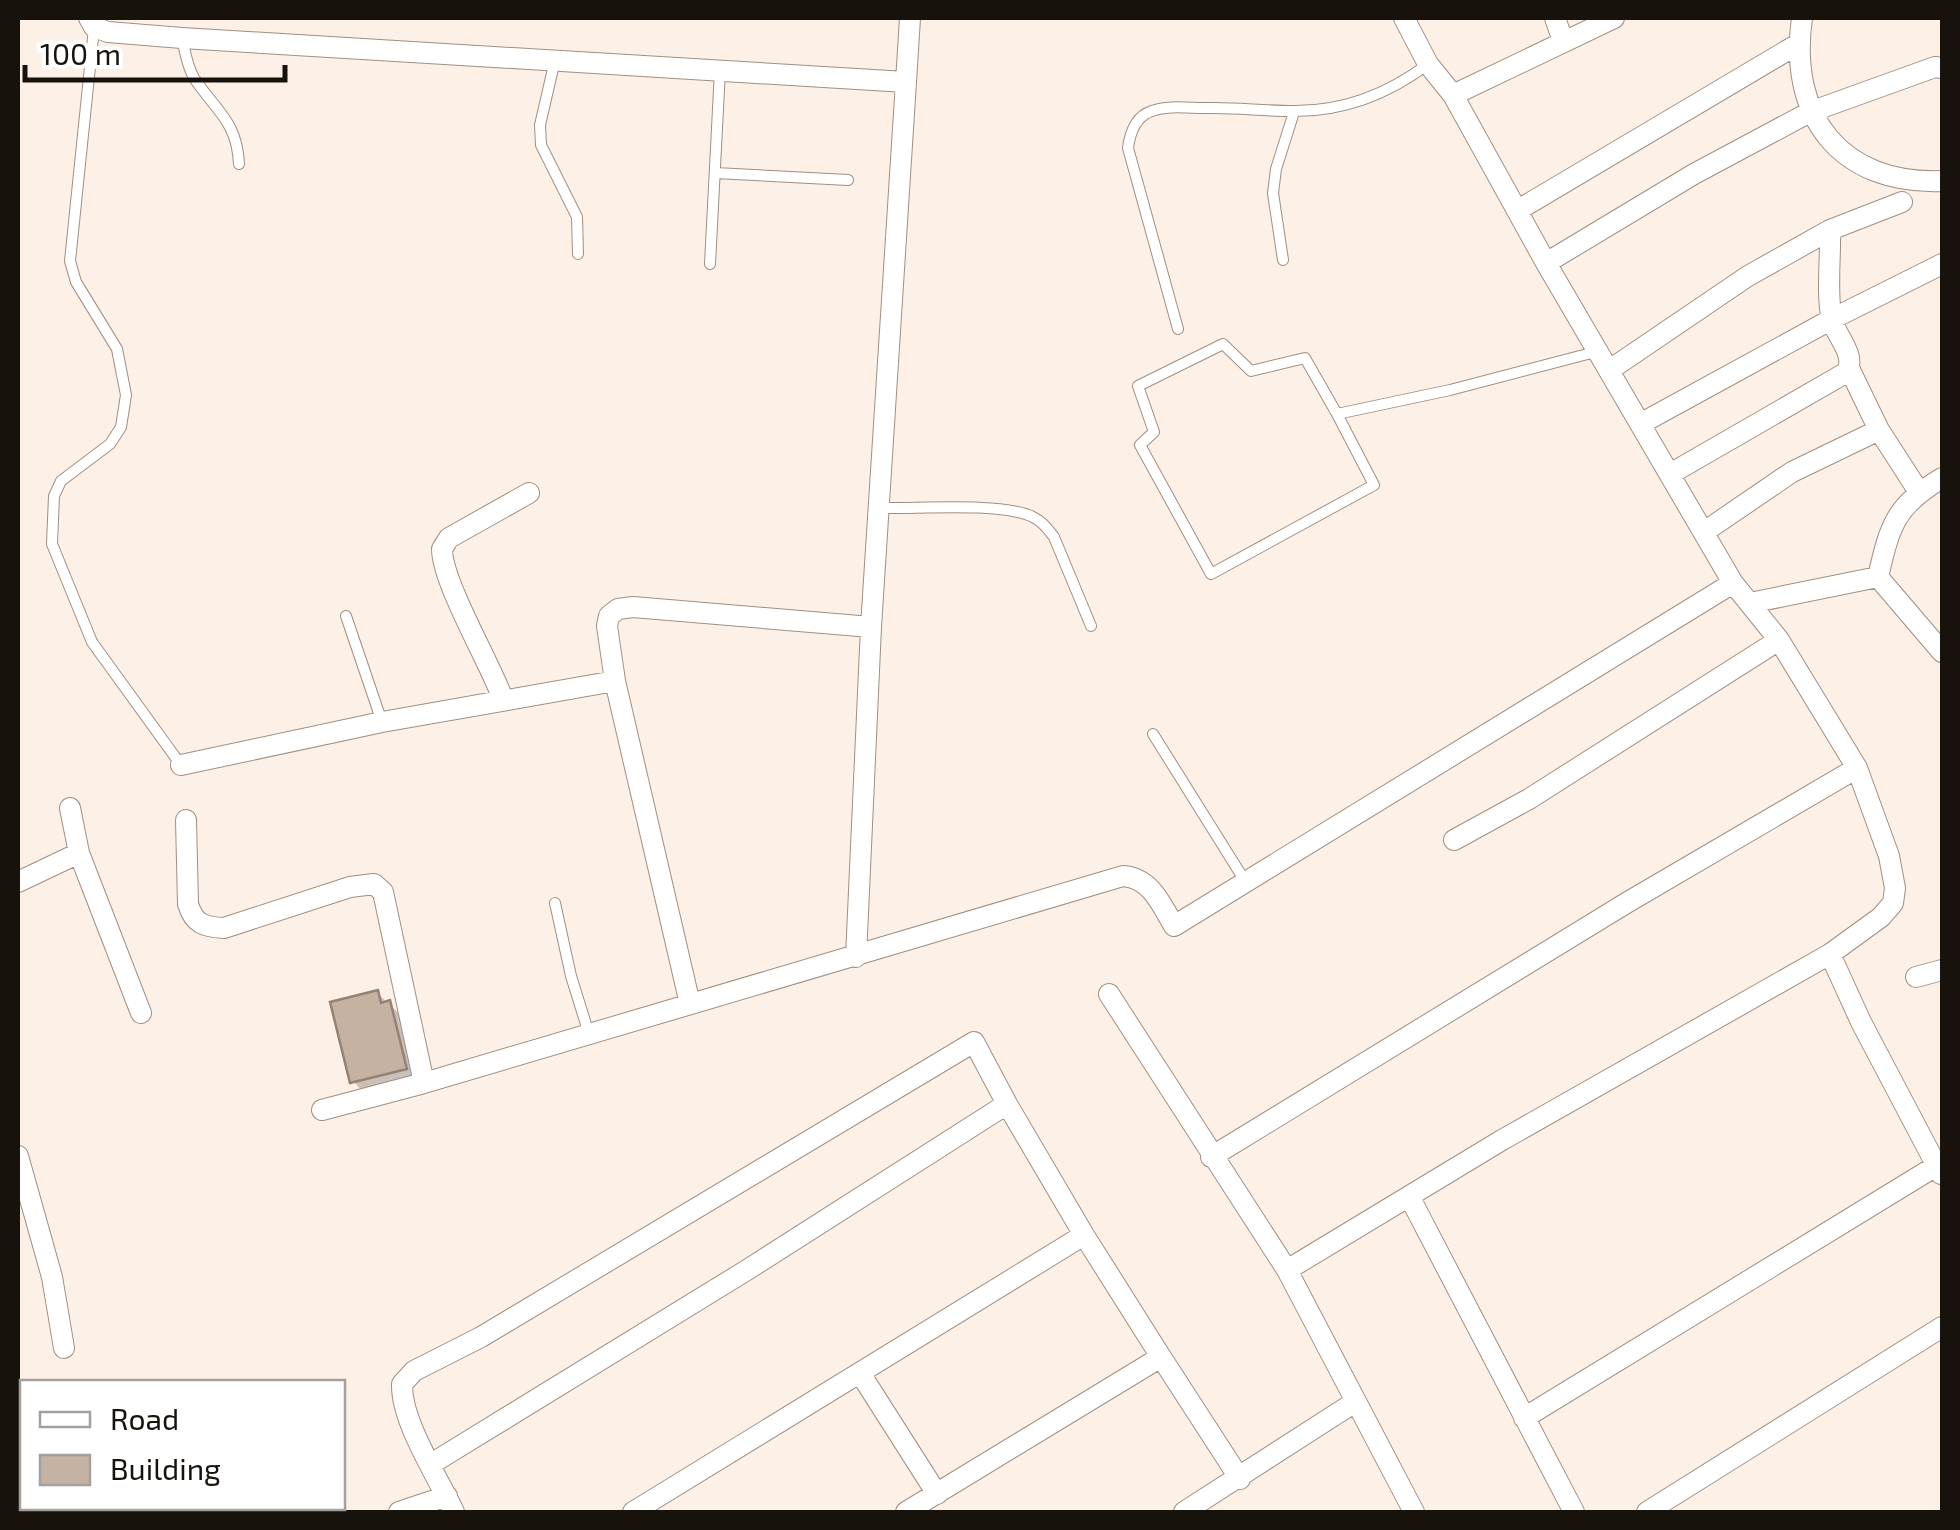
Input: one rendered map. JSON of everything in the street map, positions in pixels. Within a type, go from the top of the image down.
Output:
[{"type":"street","points":[[856,957],[871,627],[910,18]]},
{"type":"street","points":[[1287,1270],[1830,954],[1881,918],[1893,903],[1890,856],[1857,768],[1779,640],[1733,582],[1453,95],[1428,64],[1404,18]]},
{"type":"street","points":[[1555,18],[1563,41]]},
{"type":"street","points":[[1453,95],[1614,18]]},
{"type":"street","points":[[1802,18],[1798,44],[1800,72],[1810,112],[1822,131],[1851,159],[1888,177],[1916,182],[1942,180]]},
{"type":"street","points":[[92,22],[108,32],[182,38],[906,82]]},
{"type":"street","points":[[1518,210],[1798,44]]},
{"type":"street","points":[[1546,262],[1694,174],[1810,112],[1935,67],[1942,68]]},
{"type":"street","points":[[1606,360],[1830,230],[1902,202]]},
{"type":"street","points":[[1830,230],[1832,319],[1849,356],[1849,368],[1879,430],[1919,492]]},
{"type":"street","points":[[1640,424],[1942,264]]},
{"type":"street","points":[[1670,474],[1838,379],[1849,368]]},
{"type":"street","points":[[1704,532],[1792,472],[1879,430]]},
{"type":"street","points":[[1878,577],[1890,528],[1900,510],[1942,478]]},
{"type":"street","points":[[503,699],[491,665],[444,568],[442,548],[449,538],[529,492]]},
{"type":"street","points":[[1750,603],[1878,577]]},
{"type":"street","points":[[1878,577],[1942,652]]},
{"type":"street","points":[[322,1110],[1123,876],[1146,882],[1174,926],[1733,582]]},
{"type":"street","points":[[690,1004],[615,681],[609,616],[618,608],[634,607],[871,627]]},
{"type":"street","points":[[1454,840],[1529,799],[1779,640]]},
{"type":"street","points":[[181,765],[382,722],[615,681]]},
{"type":"street","points":[[1211,1157],[1628,902],[1857,768]]},
{"type":"street","points":[[70,808],[79,853],[141,1013]]},
{"type":"street","points":[[186,820],[188,904],[192,917],[204,927],[224,928],[350,887],[374,884],[382,892],[424,1083]]},
{"type":"street","points":[[18,882],[79,853]]},
{"type":"street","points":[[1524,1418],[1939,1171],[1830,954]]},
{"type":"street","points":[[1916,977],[1942,970]]},
{"type":"street","points":[[1109,994],[1287,1270],[1414,1512]]},
{"type":"street","points":[[400,1512],[450,1504],[402,1400],[402,1384],[414,1372],[482,1337],[974,1042],[1084,1235],[1240,1478]]},
{"type":"street","points":[[431,1464],[1007,1104]]},
{"type":"street","points":[[18,1156],[52,1278],[64,1348]]},
{"type":"street","points":[[1409,1196],[1574,1512]]},
{"type":"street","points":[[633,1512],[1084,1235]]},
{"type":"street","points":[[1647,1512],[1942,1327]]},
{"type":"street","points":[[906,1512],[1161,1357]]},
{"type":"street","points":[[860,1373],[937,1494]]},
{"type":"street","points":[[1184,1512],[1355,1402]]},
{"type":"lane","points":[[92,22],[70,261],[76,282],[117,348],[126,395],[121,428],[110,444],[60,481],[54,496],[52,544],[92,642],[181,765]]},
{"type":"lane","points":[[182,38],[194,77],[232,126],[239,164]]},
{"type":"lane","points":[[555,60],[540,125],[542,145],[577,217],[578,254]]},
{"type":"lane","points":[[1178,329],[1128,148],[1130,132],[1141,116],[1153,110],[1229,107],[1294,112],[1358,103],[1400,86],[1428,64]]},
{"type":"lane","points":[[710,264],[720,69]]},
{"type":"lane","points":[[1283,260],[1273,193],[1276,169],[1294,112]]},
{"type":"lane","points":[[715,173],[848,180]]},
{"type":"lane","points":[[1223,344],[1251,371],[1306,358],[1337,414],[1374,485],[1212,574],[1140,445],[1154,432],[1138,386],[1223,344]]},
{"type":"lane","points":[[1337,414],[1606,360]]},
{"type":"lane","points":[[879,508],[1010,510],[1033,517],[1045,524],[1054,537],[1091,626]]},
{"type":"lane","points":[[346,616],[382,722]]},
{"type":"lane","points":[[1152,734],[1244,882]]},
{"type":"lane","points":[[555,903],[589,1034]]},
{"type":"building","points":[[378,990],[381,1003],[390,1000],[407,1069],[350,1083],[330,1002]]}]
